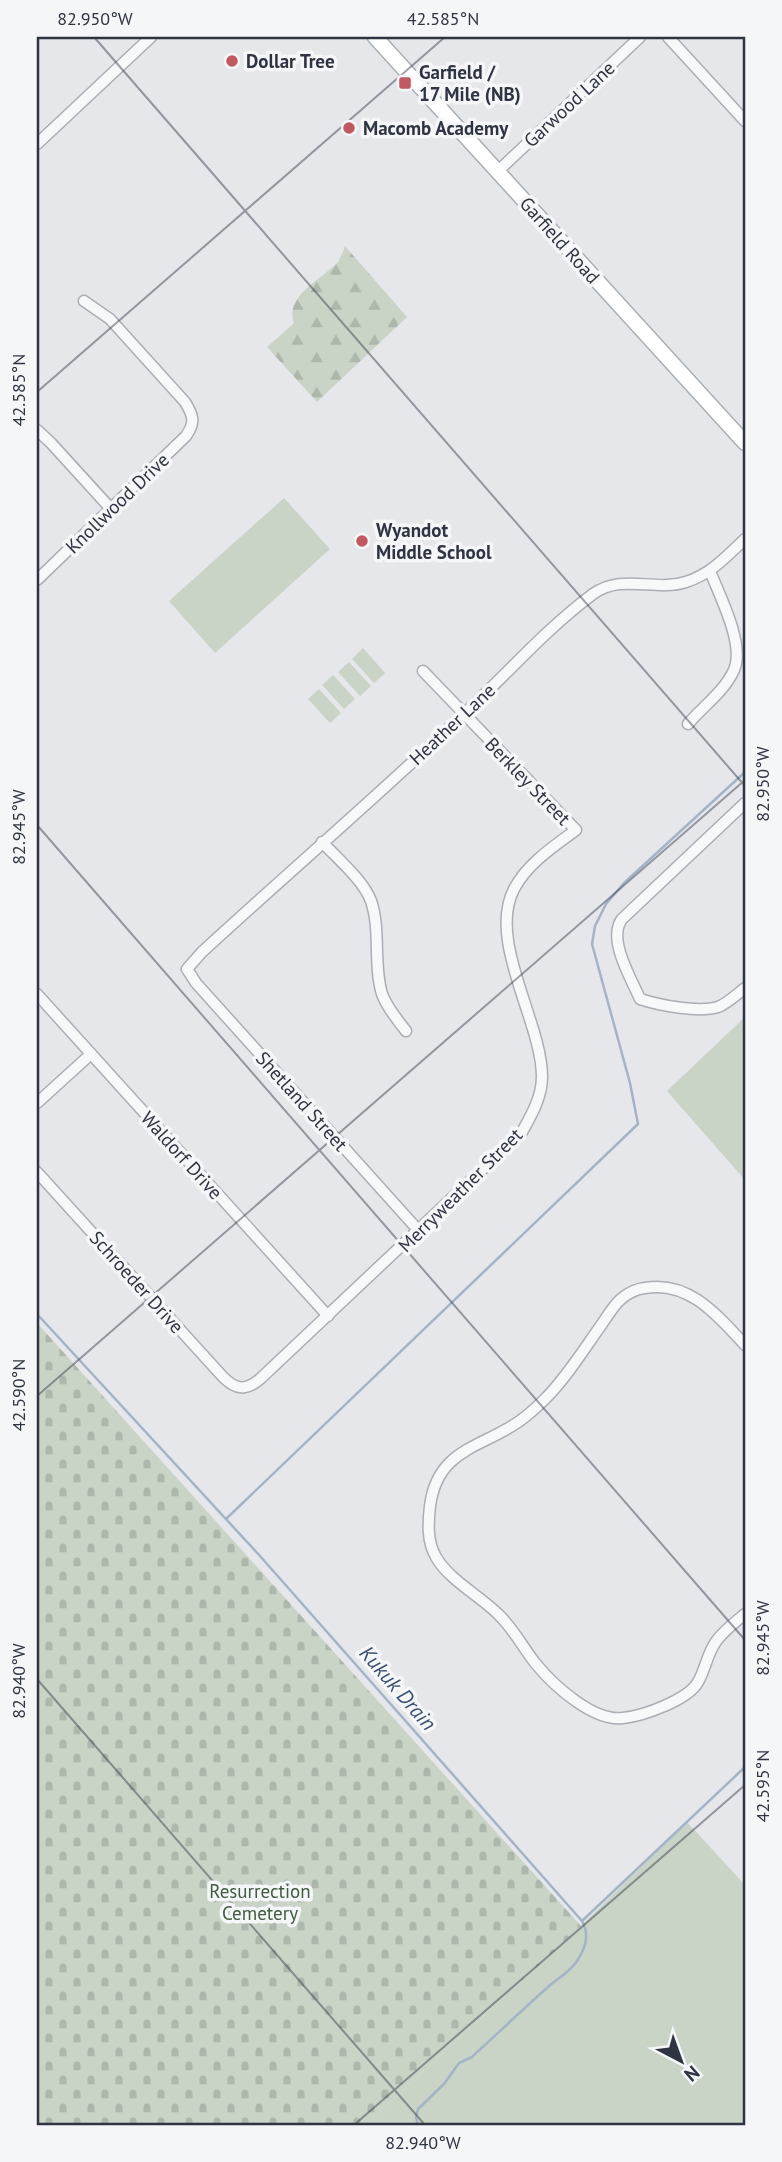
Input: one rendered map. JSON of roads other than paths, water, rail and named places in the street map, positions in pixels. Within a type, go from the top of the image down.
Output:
[{"type":"main road","name":"Garfield Road","points":[[375,37],[745,443]]},
{"type":"street","points":[[37,144],[151,37]]},
{"type":"street","name":"Garwood Lane","points":[[498,171],[640,37]]},
{"type":"street","points":[[671,38],[745,121]]},
{"type":"street","name":"Knollwood Drive","points":[[37,580],[186,436],[194,422],[185,402],[110,319],[84,302]]},
{"type":"street","points":[[37,430],[111,510]]},
{"type":"street","name":"Heather Lane","points":[[187,969],[202,952],[464,714],[565,616],[597,591],[621,583],[684,583],[710,571],[745,539]]},
{"type":"street","points":[[688,724],[720,691],[735,669],[736,641],[710,571]]},
{"type":"street","name":"Berkley Street","points":[[423,671],[576,830]]},
{"type":"street","points":[[745,803],[618,924],[616,939],[640,999],[657,1004],[709,1009],[720,1006],[745,988]]},
{"type":"street","name":"Merryweather Street","points":[[241,1389],[260,1379],[522,1132],[538,1097],[542,1078],[539,1056],[506,930],[507,904],[519,880],[551,848],[576,830]]},
{"type":"street","points":[[322,842],[370,898],[383,995],[406,1031]]},
{"type":"street","name":"Shetland Street","points":[[187,969],[196,983],[419,1231]]},
{"type":"street","name":"Waldorf Drive","points":[[37,995],[328,1316]]},
{"type":"street","points":[[37,1103],[91,1054]]},
{"type":"street","name":"Schroeder Drive","points":[[37,1172],[223,1377],[234,1387],[241,1389]]},
{"type":"street","points":[[745,1345],[709,1308],[687,1293],[660,1286],[630,1292],[617,1303],[561,1382],[536,1408],[511,1427],[456,1455],[449,1463],[433,1490],[429,1523],[432,1549],[442,1566],[506,1622],[535,1663],[553,1682],[606,1717],[641,1715],[688,1692],[698,1682],[714,1644],[745,1614]]},
{"type":"waterway","points":[[227,1518],[638,1124],[630,1083],[592,944],[595,926],[606,904],[624,883],[745,772]]},
{"type":"waterway","name":"Kukuk Drain","points":[[37,1314],[260,1556],[582,1921],[586,1936],[585,1946],[574,1965],[472,2057],[459,2063],[444,2084],[418,2109],[418,2125]]},
{"type":"waterway","name":"Kukuk Drain","points":[[582,1921],[745,1767]]},
{"type":"place","name":"Dollar Tree","points":[[232,61]]},
{"type":"place","name":"Garfield / 17 Mile (NB)","points":[[405,83]]},
{"type":"place","name":"Macomb Academy","points":[[349,128]]},
{"type":"place","name":"Wyandot Middle School","points":[[362,541]]},
{"type":"park label","name":"Resurrection Cemetery","points":[[260,1902]]}]
